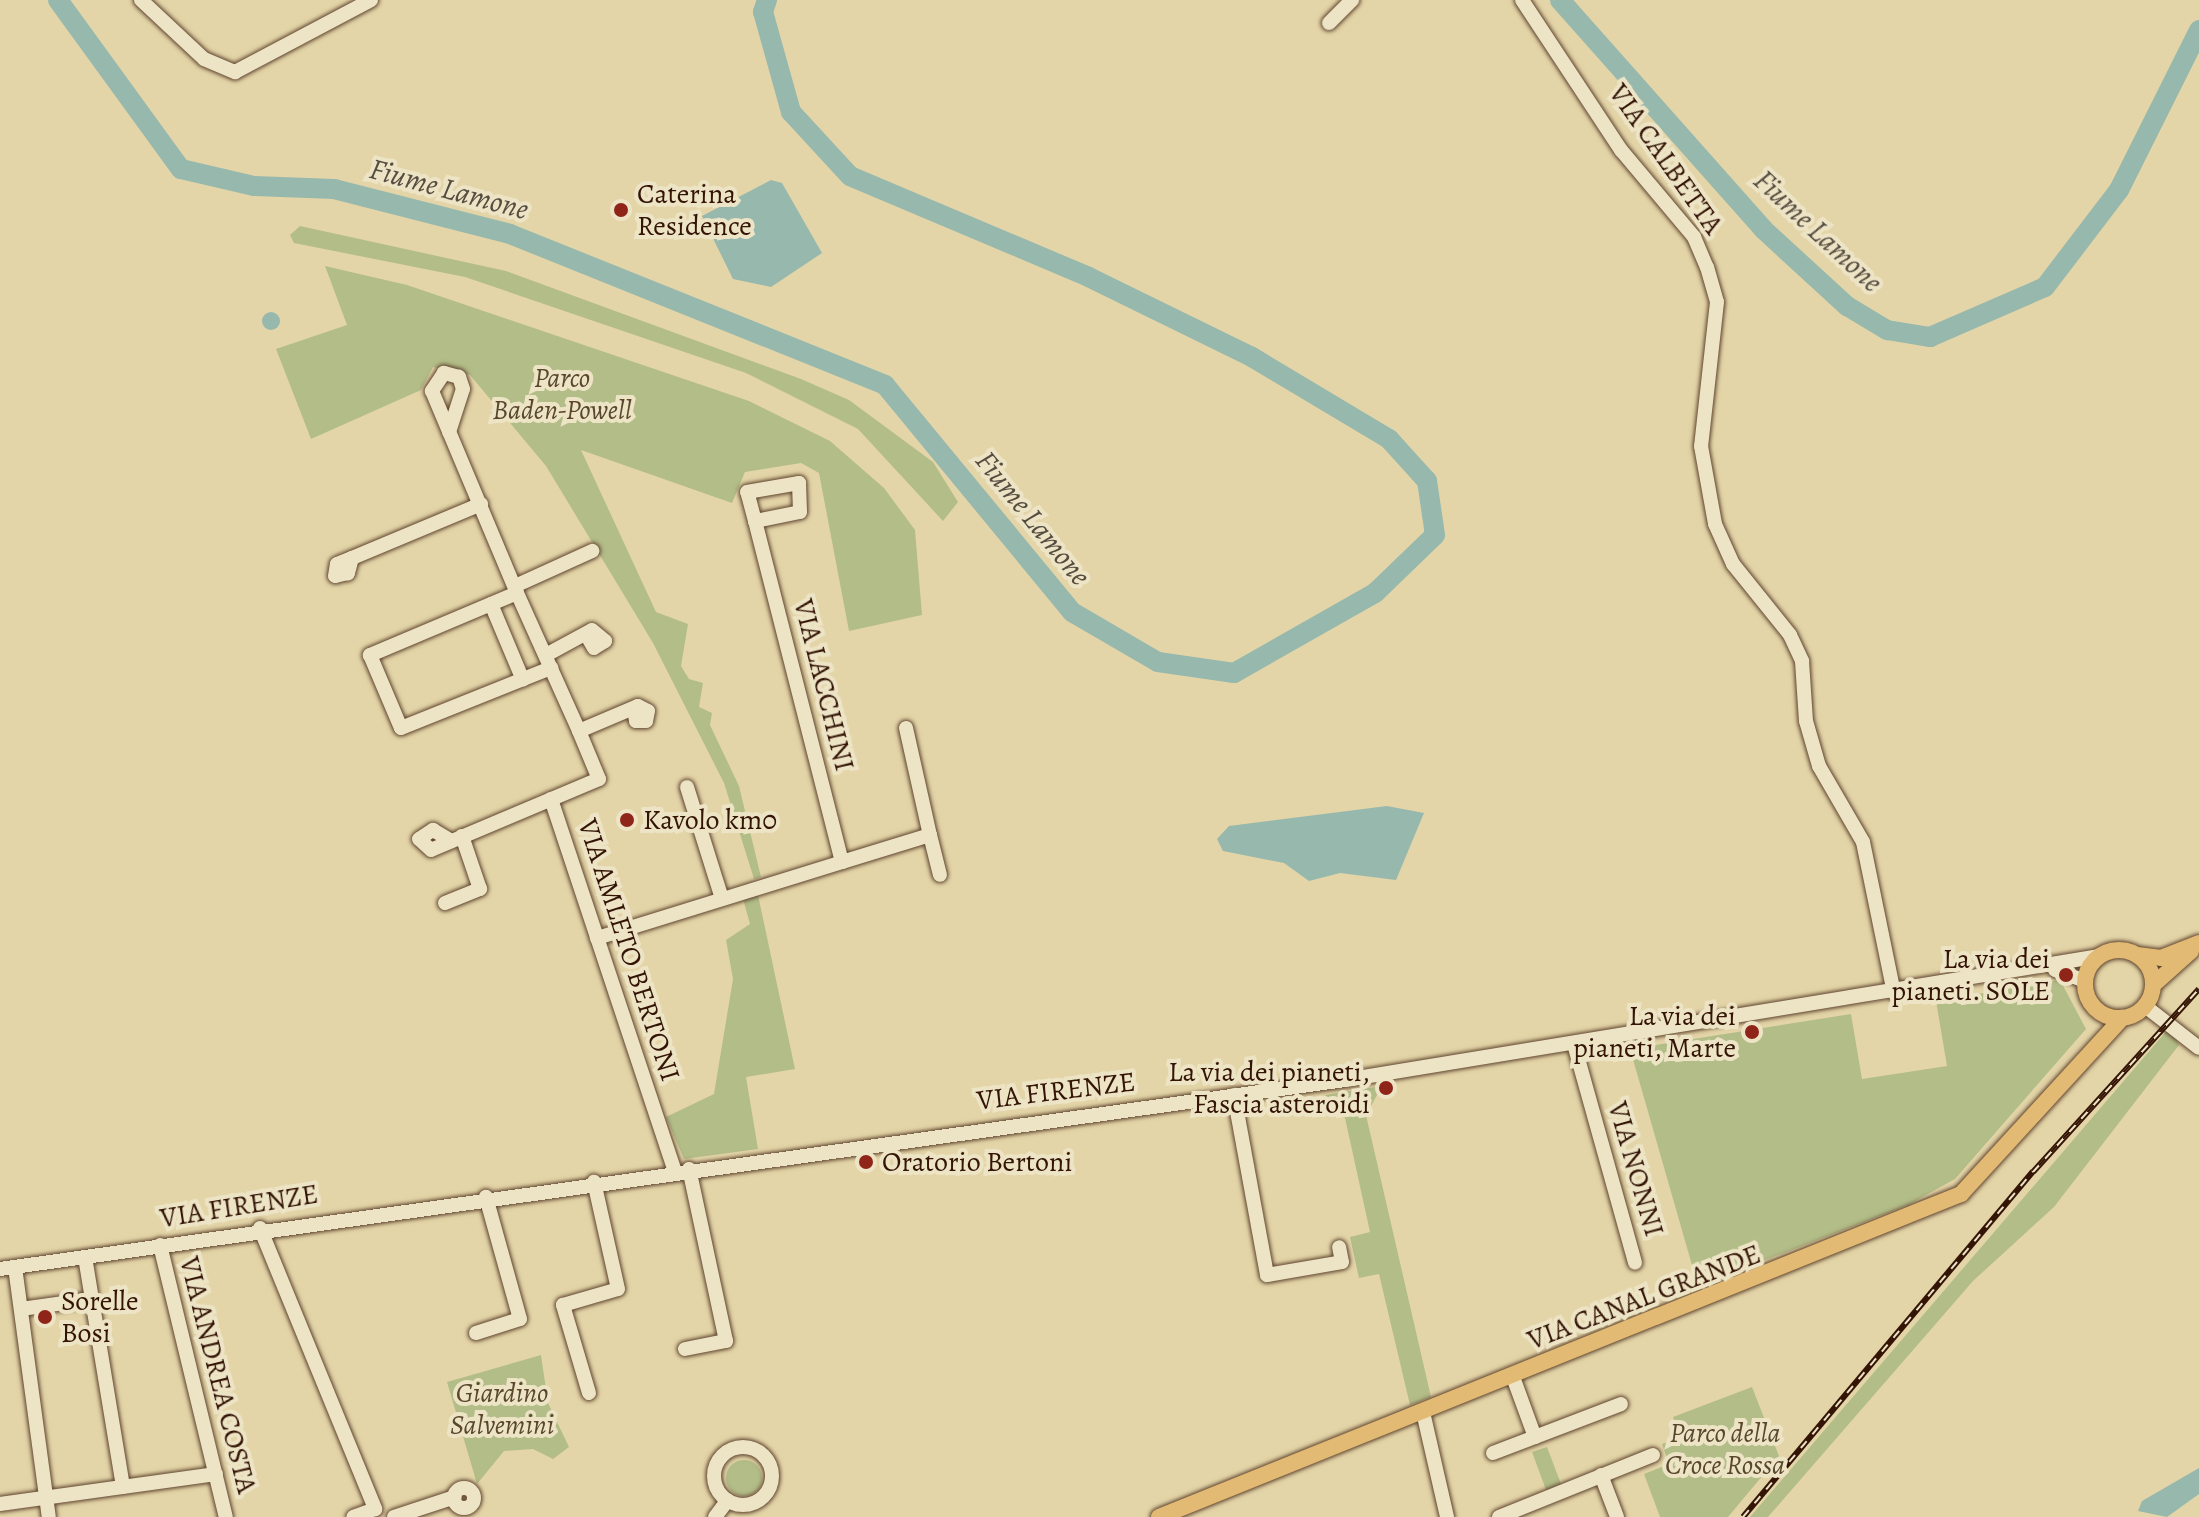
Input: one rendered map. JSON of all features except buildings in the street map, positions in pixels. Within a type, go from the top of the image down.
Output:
[{"type":"main road","points":[[2092,1046],[2100,1021],[2085,981],[2100,956],[2161,958],[2199,944]]},
{"type":"main road","points":[[2093,1006],[2122,1018],[2145,1006],[2153,985],[2199,944]]},
{"type":"main road","points":[[2137,955],[2153,985]]},
{"type":"main road","name":"VIA CANAL GRANDE","points":[[1159,1517],[1961,1194],[2004,1155],[2092,1046],[2122,1018]]},
{"type":"street","points":[[141,0],[209,63],[235,72],[371,0]]},
{"type":"street","points":[[1329,23],[1352,0]]},
{"type":"street","name":"VIA CALBETTA","points":[[1522,0],[1621,150],[1694,237],[1707,267],[1717,302],[1701,446],[1715,524],[1733,564],[1790,635],[1802,661],[1806,721],[1819,766],[1863,842],[1894,993]]},
{"type":"street","name":"VIA AMLETO BERTONI","points":[[449,432],[463,389],[454,374],[432,384],[439,408],[449,432],[481,504],[516,589],[599,779],[551,799],[597,938],[682,1170],[726,1341],[685,1349]]},
{"type":"street","points":[[352,558],[481,504]]},
{"type":"street","name":"VIA LACCHINI","points":[[755,521],[842,862]]},
{"type":"street","points":[[587,636],[523,680],[401,728],[370,655],[491,604],[592,551]]},
{"type":"street","points":[[491,604],[523,680]]},
{"type":"street","points":[[579,731],[634,709]]},
{"type":"street","points":[[906,728],[940,875]]},
{"type":"street","points":[[687,787],[722,899]]},
{"type":"street","points":[[445,903],[480,889],[457,838],[551,799]]},
{"type":"street","points":[[597,938],[930,835]]},
{"type":"street","name":"VIA FIRENZE","points":[[7,1268],[260,1228],[1234,1095],[2047,969],[2100,956]]},
{"type":"street","name":"VIA FIRENZE","points":[[2047,969],[2085,981]]},
{"type":"street","points":[[2145,1006],[2199,1048]]},
{"type":"street","name":"VIA NONNI","points":[[1574,1044],[1635,1263]]},
{"type":"street","points":[[1234,1095],[1267,1275],[1342,1261]]},
{"type":"street","points":[[589,1393],[563,1305],[618,1289],[594,1182]]},
{"type":"street","points":[[476,1333],[520,1319],[486,1197]]},
{"type":"street","points":[[260,1228],[379,1513],[353,1517]]},
{"type":"street","name":"VIA ANDREA COSTA","points":[[160,1245],[226,1517]]},
{"type":"street","points":[[85,1257],[123,1487]]},
{"type":"street","points":[[7,1268],[21,1309],[49,1517]]},
{"type":"street","points":[[21,1309],[92,1299]]},
{"type":"street","points":[[1513,1377],[1535,1437]]},
{"type":"street","points":[[1493,1453],[1621,1404]]},
{"type":"street","points":[[1423,1412],[1447,1517]]},
{"type":"street","points":[[734,1449],[760,1452],[772,1468],[770,1488],[756,1502],[728,1500],[716,1486],[719,1460],[734,1449]]},
{"type":"street","points":[[1499,1517],[1515,1514],[1653,1455]]},
{"type":"street","points":[[0,1504],[216,1474]]},
{"type":"street","points":[[1601,1475],[1617,1517]]},
{"type":"street","points":[[394,1517],[455,1497]]},
{"type":"street","points":[[715,1517],[728,1500]]},
{"type":"green space","points":[[300,226],[506,271],[801,379],[849,400],[933,462],[958,502],[943,521],[858,429],[746,373],[465,277],[294,243],[290,235]]},
{"type":"green space","name":"Parco Baden-Powell","points":[[325,266],[407,285],[749,401],[830,441],[884,488],[915,530],[922,615],[849,631],[819,473],[801,463],[745,472],[732,503],[581,450],[656,612],[688,624],[681,666],[689,679],[703,683],[699,707],[712,713],[710,725],[739,786],[761,877],[754,879],[724,783],[653,643],[546,466],[470,375],[433,367],[421,390],[311,439],[276,349],[347,325]]},
{"type":"green space","points":[[758,895],[795,1069],[746,1077],[758,1149],[684,1159],[666,1117],[714,1094],[733,979],[726,940],[750,924],[743,899]]},
{"type":"green space","points":[[2060,980],[2086,1029],[1955,1179],[1908,1205],[1698,1286],[1630,1049],[1851,1014],[1862,1079],[1947,1066],[1936,1001]]},
{"type":"green space","points":[[2169,1028],[2179,1045],[2054,1207],[1973,1281],[1768,1517],[1750,1517]]},
{"type":"green space","points":[[1382,1086],[1366,1115],[1431,1397],[1410,1405],[1379,1274],[1359,1278],[1350,1237],[1370,1232],[1345,1118],[1325,1095]]},
{"type":"green space","name":"Giardino Salvemini","points":[[541,1355],[548,1403],[569,1447],[553,1459],[533,1449],[504,1451],[477,1484],[447,1382]]},
{"type":"green space","name":"Parco della Croce Rossa","points":[[1752,1387],[1779,1456],[1728,1517],[1660,1517],[1644,1474],[1669,1464],[1662,1444],[1680,1437],[1673,1417]]},
{"type":"green space","points":[[1547,1447],[1561,1484],[1546,1490],[1532,1452]]},
{"type":"green space","points":[[744,1460],[757,1465],[762,1478],[757,1491],[744,1496],[731,1491],[726,1478],[731,1465]]},
{"type":"water","points":[[771,180],[782,183],[822,253],[771,287],[733,279],[702,216]]},
{"type":"water","points":[[271,312],[280,321],[271,330],[262,321]]},
{"type":"water","points":[[1387,806],[1424,813],[1396,880],[1340,873],[1309,881],[1284,863],[1223,851],[1217,839],[1229,826]]},
{"type":"water","points":[[2199,1468],[2199,1494],[2167,1517],[2138,1511],[2142,1501]]},
{"type":"waterway","name":"Fiume Lamone","points":[[58,0],[181,169],[254,186],[334,189],[510,234],[885,385],[1072,612],[1158,662],[1234,673],[1375,593],[1435,535],[1427,481],[1389,439],[1252,357],[1089,277],[850,176],[791,112],[763,12],[767,0]]},
{"type":"waterway","name":"Fiume Lamone","points":[[1560,0],[1764,230],[1847,306],[1887,330],[1930,337],[2045,287],[2119,190],[2199,30]]},
{"type":"railway","points":[[1743,1517],[2033,1172],[2199,989]]},
{"type":"place","name":"Caterina Residence","points":[[621,210]]},
{"type":"place","name":"Kavolo km0","points":[[627,820]]},
{"type":"place","name":"La via dei pianeti. SOLE","points":[[2066,975]]},
{"type":"place","name":"La via dei pianeti, Marte","points":[[1752,1032]]},
{"type":"place","name":"La via dei pianeti, Fascia asteroidi","points":[[1386,1088]]},
{"type":"place","name":"Oratorio Bertoni","points":[[866,1162]]},
{"type":"place","name":"Sorelle Bosi","points":[[45,1317]]}]
